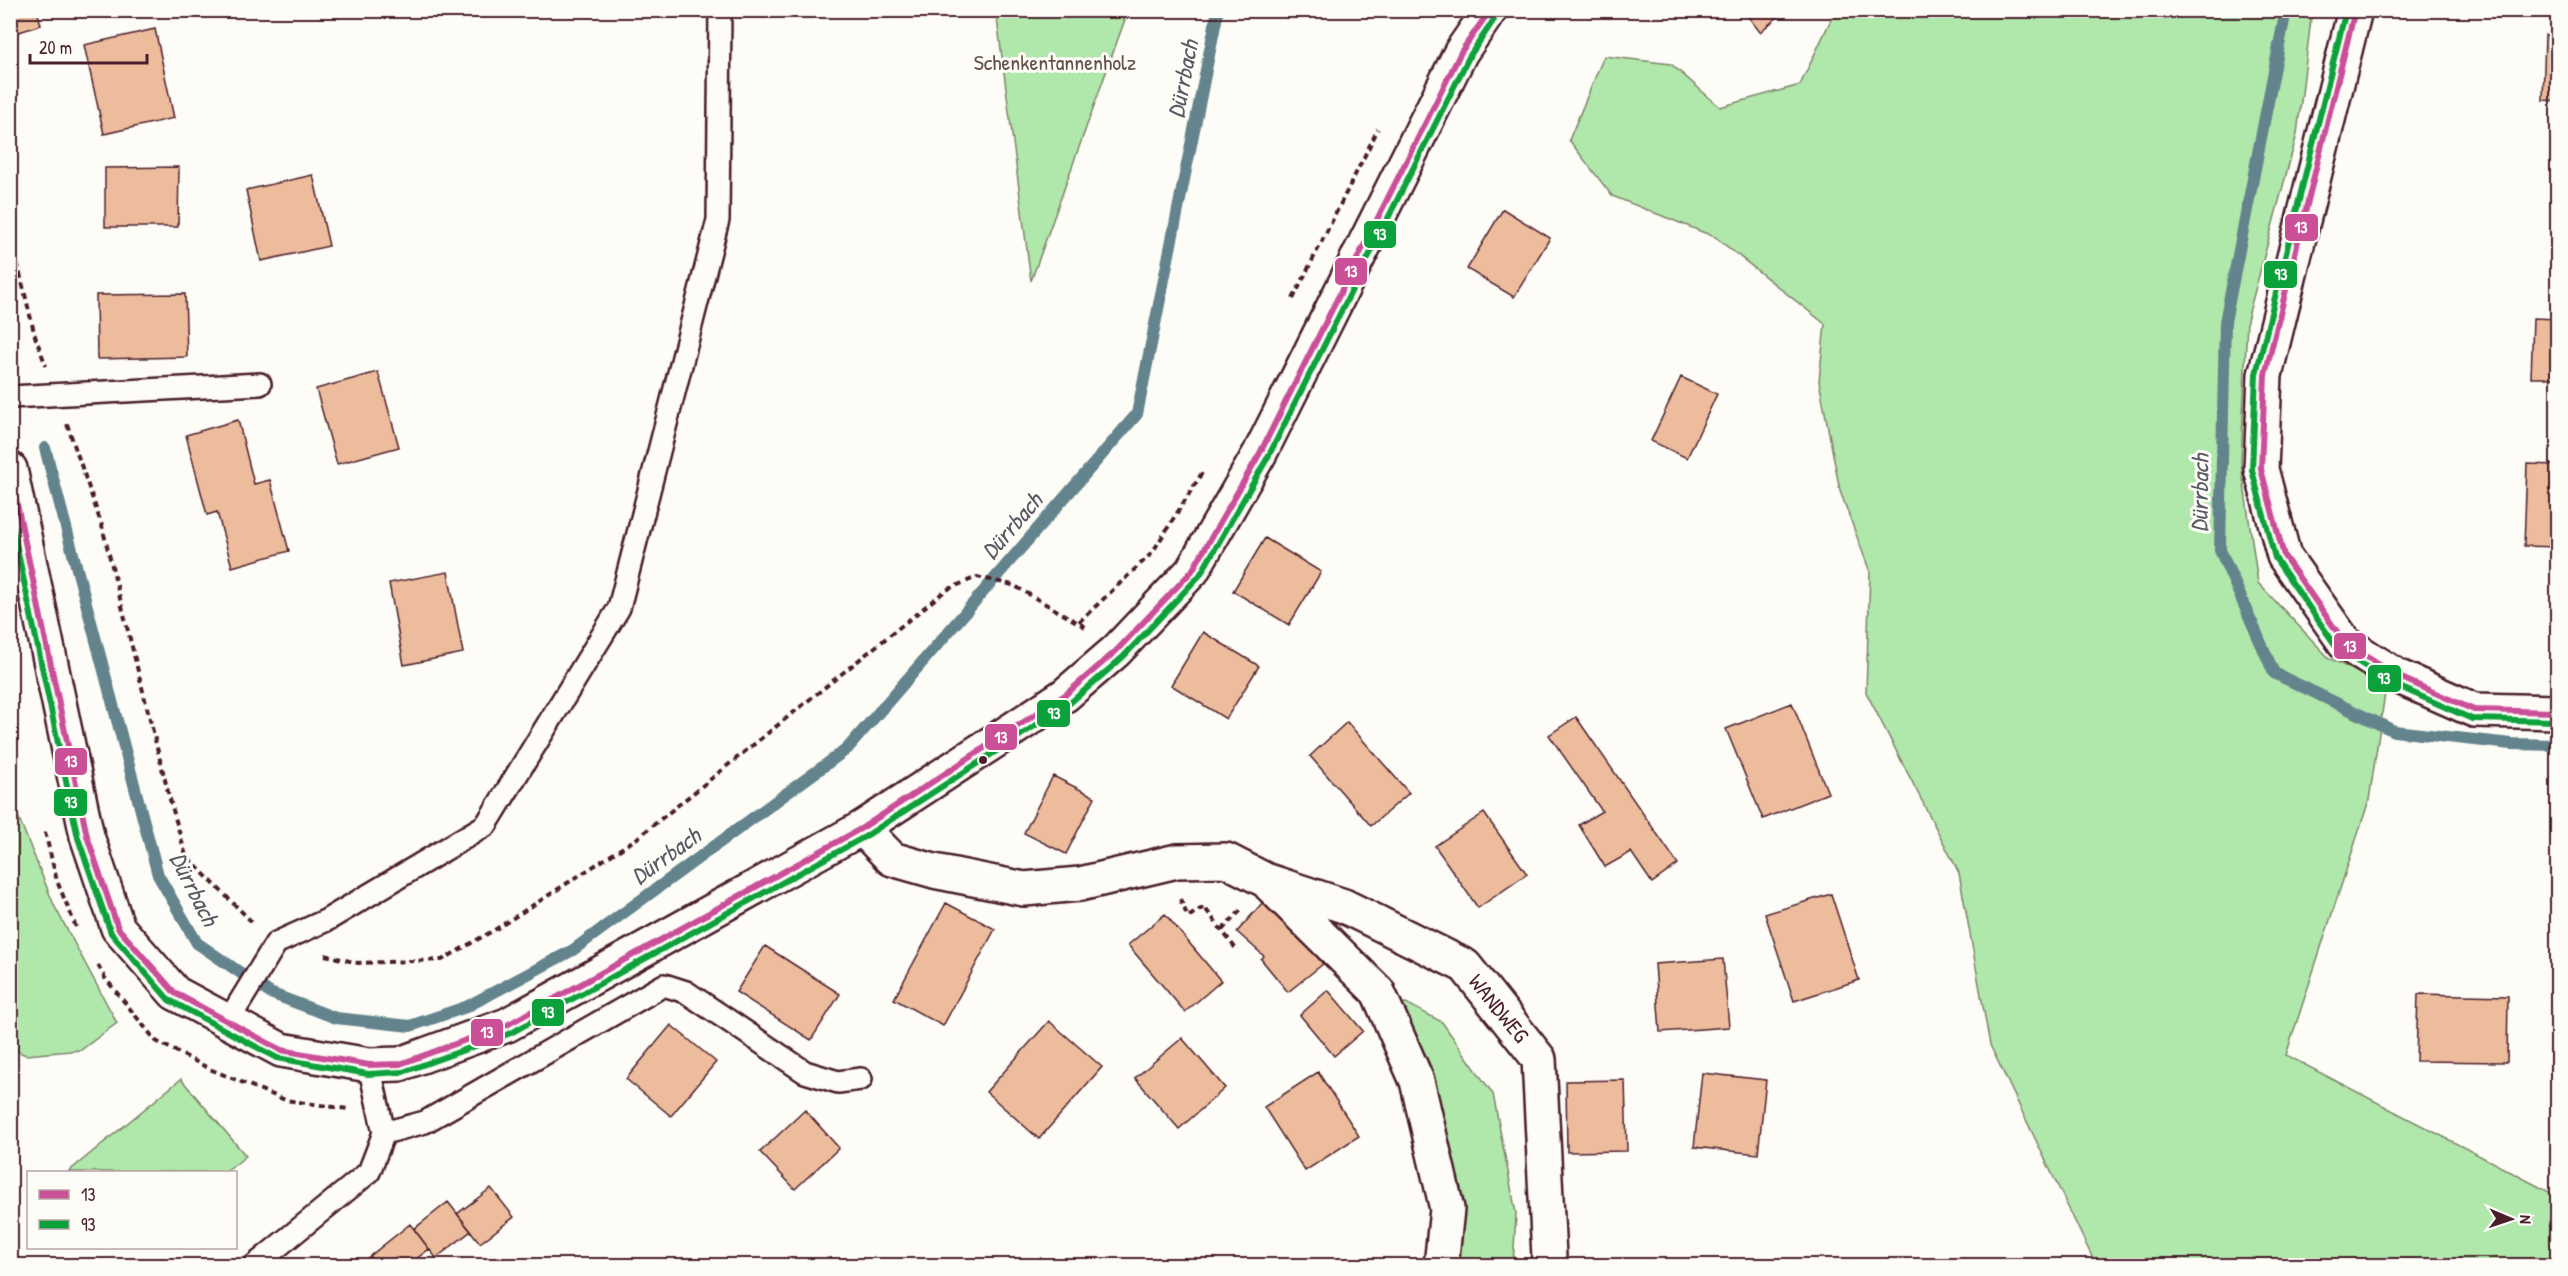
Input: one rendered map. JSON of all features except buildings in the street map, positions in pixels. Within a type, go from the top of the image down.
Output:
[{"type":"street","points":[[10,469],[87,836],[118,928],[175,993],[281,1050],[369,1065],[400,1064],[507,1025],[861,828],[1065,694],[1116,651],[1192,571],[1260,453],[1461,52],[1490,10]]},
{"type":"street","points":[[2355,10],[2265,375],[2261,470],[2284,555],[2345,642],[2397,676],[2474,710],[2558,712]]},
{"type":"street","name":"WANDWEG","points":[[861,828],[892,859],[934,872],[1024,889],[1080,884],[1178,861],[1226,860],[1265,880],[1344,906],[1465,966],[1539,1059],[1549,1257],[1547,1266]]},
{"type":"street","name":"WANDWEG","points":[[1265,880],[1378,992],[1417,1081],[1447,1209],[1441,1266]]},
{"type":"lane","points":[[227,1023],[273,947],[327,920],[486,825],[619,608],[718,220],[720,10]]},
{"type":"lane","points":[[10,397],[260,384]]},
{"type":"lane","points":[[384,1133],[425,1122],[664,985],[686,992],[805,1072],[838,1082],[861,1079]]},
{"type":"lane","points":[[254,1266],[369,1172],[384,1133],[369,1065]]},
{"type":"path","points":[[1292,300],[1382,122]]},
{"type":"path","points":[[10,232],[35,336],[102,526],[186,856],[273,947],[358,963],[442,960],[496,929],[636,839],[945,590],[977,577],[1013,585],[1079,622],[1152,553],[1206,467]]},
{"type":"path","points":[[1178,861],[1180,902],[1188,917],[1204,907],[1236,949]]},
{"type":"green space","name":"Schenkentannenholz","points":[[996,11],[1128,11],[1031,281]]},
{"type":"green space","points":[[1835,11],[2312,11],[2297,134],[2247,320],[2241,463],[2258,583],[2329,658],[2386,687],[2369,800],[2286,1055],[2557,1196],[2557,1265],[2096,1265],[1990,1045],[1959,873],[1866,692],[1870,572],[1840,491],[1819,381],[1825,324],[1715,237],[1612,196],[1569,140],[1604,56],[1671,64],[1720,107],[1800,85]]},
{"type":"green space","points":[[16,811],[54,905],[117,1023],[81,1050],[26,1055],[11,1049],[10,815]]},
{"type":"green space","points":[[1406,1003],[1442,1022],[1493,1094],[1516,1213],[1513,1265],[1459,1265],[1460,1242],[1447,1129],[1392,1005]]},
{"type":"green space","points":[[181,1079],[246,1156],[227,1171],[69,1171]]},
{"type":"waterway","name":"Dürrbach","points":[[45,448],[158,875],[197,943],[270,993],[336,1018],[410,1026],[466,1007],[573,950],[847,749],[1137,414],[1218,10]]},
{"type":"waterway","name":"Dürrbach","points":[[2286,10],[2225,322],[2220,550],[2274,673],[2394,731],[2511,744],[2558,745]]},
{"type":"transit line","name":"13","points":[[10,471],[87,836],[118,928],[175,993],[281,1050],[369,1065],[400,1064],[507,1025],[862,828],[1065,695],[1116,651],[1192,571],[1260,453],[1461,52],[1490,10]]},
{"type":"transit line","name":"93","points":[[2346,10],[2256,374],[2252,470],[2275,558],[2338,649],[2393,684],[2472,719],[2558,721]]},
{"type":"transit line","name":"13","points":[[2355,10],[2265,375],[2261,469],[2284,556],[2345,643],[2397,676],[2474,710],[2558,712]]},
{"type":"transit line","name":"93","points":[[10,515],[78,838],[111,933],[169,1000],[277,1058],[368,1074],[403,1072],[511,1033],[866,836],[1070,703],[1123,657],[1200,575],[1268,457],[1469,57],[1497,15]]}]
